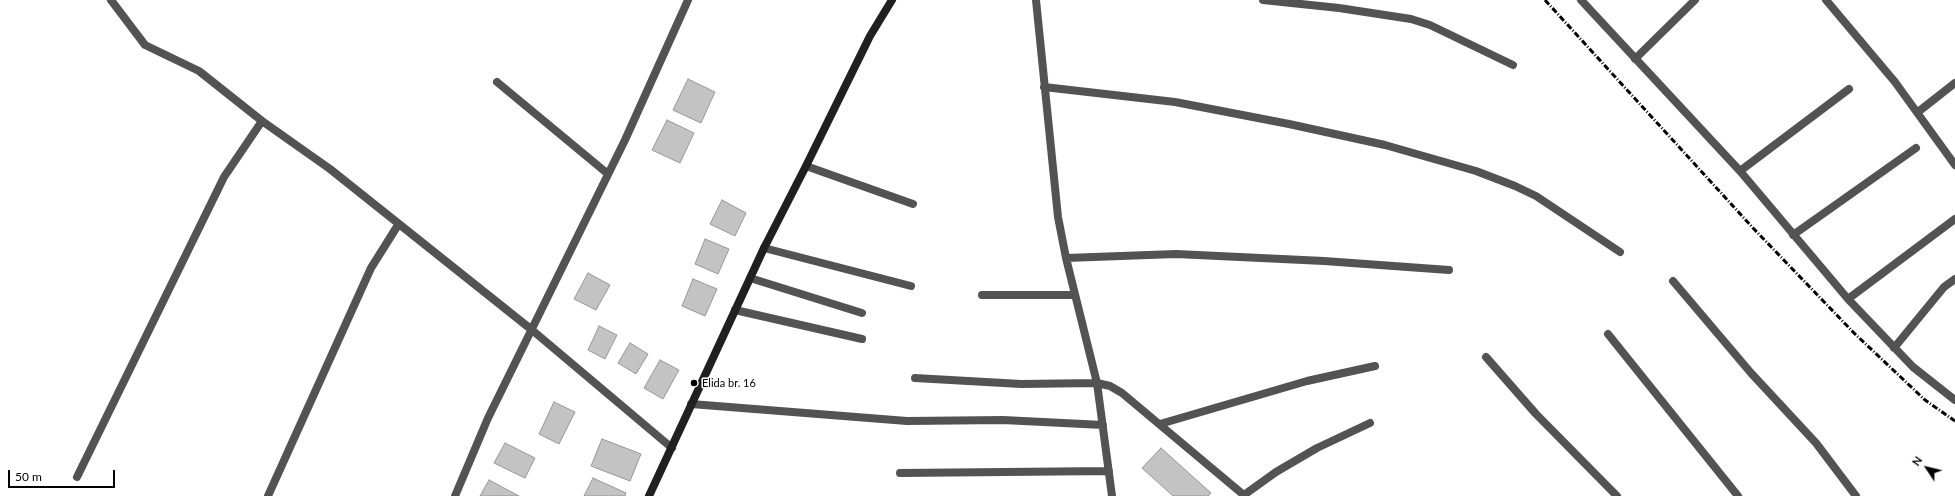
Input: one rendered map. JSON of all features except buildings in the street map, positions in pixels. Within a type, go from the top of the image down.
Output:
[{"type":"main road","points":[[649,496],[764,248],[870,36],[892,0]]},
{"type":"street","points":[[111,0],[145,45],[199,71],[262,121],[330,169],[398,225],[532,330],[672,448]]},
{"type":"street","points":[[455,496],[488,418],[608,174],[688,0]]},
{"type":"street","points":[[1036,0],[1058,217],[1066,258],[1097,383],[1112,496]]},
{"type":"street","points":[[1263,0],[1339,8],[1411,18],[1430,25],[1513,65]]},
{"type":"street","points":[[1581,0],[1635,59],[1678,102],[1740,171],[1848,299],[1913,366],[1955,400]]},
{"type":"street","points":[[1635,59],[1682,10],[1694,0]]},
{"type":"street","points":[[1826,0],[1918,112],[1955,165]]},
{"type":"street","points":[[497,82],[553,131],[608,174]]},
{"type":"street","points":[[1918,112],[1955,83]]},
{"type":"street","points":[[1044,87],[1175,102],[1281,122],[1385,145],[1476,171],[1536,196],[1620,252]]},
{"type":"street","points":[[1740,171],[1849,90]]},
{"type":"street","points":[[77,477],[224,177],[262,121]]},
{"type":"street","points":[[1793,235],[1916,148]]},
{"type":"street","points":[[806,166],[913,204]]},
{"type":"street","points":[[1848,299],[1955,219]]},
{"type":"street","points":[[268,496],[371,268],[398,225]]},
{"type":"street","points":[[764,248],[911,286]]},
{"type":"street","points":[[1066,258],[1176,254],[1324,261],[1449,270]]},
{"type":"street","points":[[750,278],[862,312]]},
{"type":"street","points":[[1894,348],[1944,287],[1955,279]]},
{"type":"street","points":[[1673,281],[1750,373],[1816,443],[1856,496]]},
{"type":"street","points":[[982,295],[1075,295]]},
{"type":"street","points":[[735,310],[862,339]]},
{"type":"street","points":[[1608,334],[1738,496]]},
{"type":"street","points":[[1486,357],[1536,414],[1617,496]]},
{"type":"street","points":[[1160,424],[1307,381],[1374,366]]},
{"type":"street","points":[[915,378],[1021,384],[1097,383],[1110,386],[1122,393],[1245,496],[1276,472],[1317,448],[1370,423]]},
{"type":"street","points":[[691,404],[907,421],[1003,420],[1103,425]]},
{"type":"street","points":[[900,473],[1109,471]]},
{"type":"railway","points":[[1545,0],[1753,228],[1854,333],[1925,400],[1955,421]]},
{"type":"place","name":"Elida br. 16","points":[[694,383]]}]
